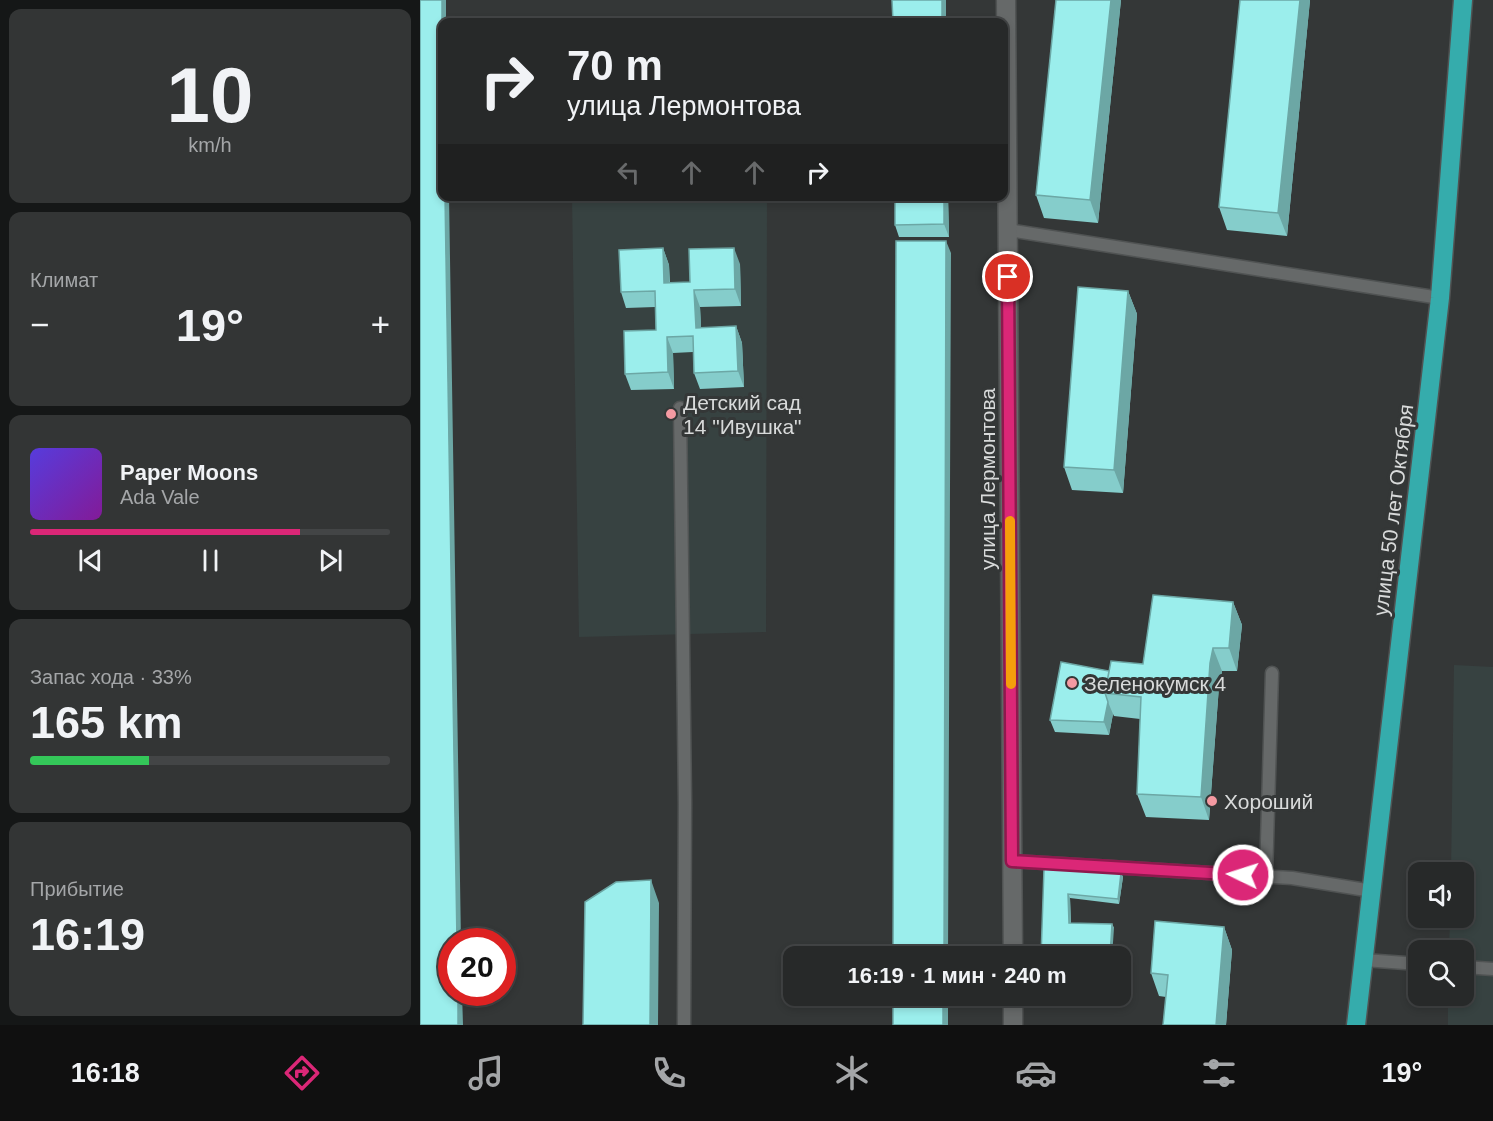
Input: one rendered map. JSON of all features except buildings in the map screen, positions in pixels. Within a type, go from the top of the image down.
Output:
[{"type":"highway","name":"улица 50 лет Октября","points":[[1356,1025],[1440,298],[1463,0]]},
{"type":"street","name":"улица Лермонтова","points":[[1006,0],[1006,18]]},
{"type":"street","name":"улица Лермонтова","points":[[1008,201],[1013,946]]},
{"type":"street","points":[[1013,1006],[1013,1025]]},
{"type":"lane","points":[[1008,230],[1440,298]]},
{"type":"lane","points":[[680,408],[685,803],[684,1025]]},
{"type":"lane","points":[[1266,876],[1272,673]]},
{"type":"lane","points":[[1012,861],[1292,878],[1372,891]]},
{"type":"lane","points":[[1364,960],[1408,963]]},
{"type":"lane","points":[[1474,968],[1493,969]]},
{"type":"shaded area","name":"Детский сад 14 \"Ивушка\"","points":[[572,201],[767,201],[766,632],[579,637]]},
{"type":"shaded area","points":[[1454,665],[1493,667],[1493,1025],[1448,1025],[1448,1006],[1474,1006],[1474,940],[1449,940],[1450,928],[1474,928],[1474,862],[1451,862]]},
{"type":"slow traffic","points":[[1010,521],[1011,684]]},
{"type":"place","name":"Детский сад 14 \"Ивушка\"","points":[[671,414]]},
{"type":"place","name":"Зеленокумск 4","points":[[1072,683]]},
{"type":"place","name":"Хороший","points":[[1212,801]]},
{"type":"route","points":[[1008,277],[1012,861],[1243,875]]}]
